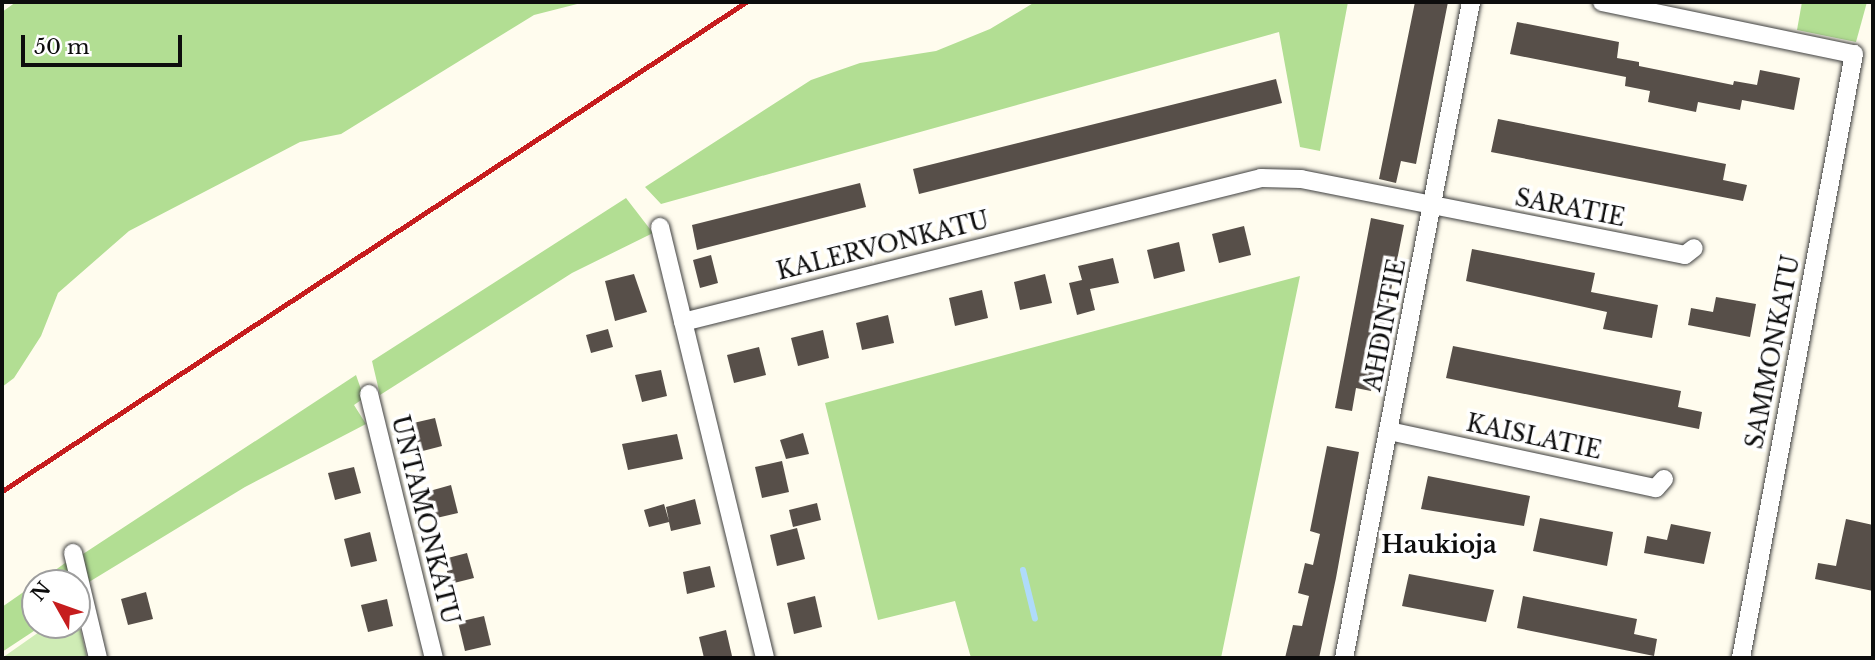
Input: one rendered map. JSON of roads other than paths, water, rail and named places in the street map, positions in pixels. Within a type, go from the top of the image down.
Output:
[{"type":"street","name":"AHDINTIE","points":[[1344,658],[1434,205],[1471,2]]},
{"type":"street","name":"SAMMONKATU","points":[[1602,2],[1854,54],[1741,658]]},
{"type":"street","name":"KALERVONKATU","points":[[683,322],[1261,178],[1301,179],[1434,205]]},
{"type":"street","name":"SARATIE","points":[[1434,205],[1685,255],[1694,248]]},
{"type":"street","points":[[660,227],[765,658]]},
{"type":"street","name":"UNTAMONKATU","points":[[369,394],[434,658]]},
{"type":"street","name":"KAISLATIE","points":[[1389,431],[1656,488],[1664,479]]},
{"type":"street","points":[[73,553],[98,658]]},
{"type":"waterway","points":[[1023,570],[1035,619]]},
{"type":"railway","points":[[2,491],[746,2]]},
{"type":"district","name":"Haukioja","points":[[1439,545]]}]
